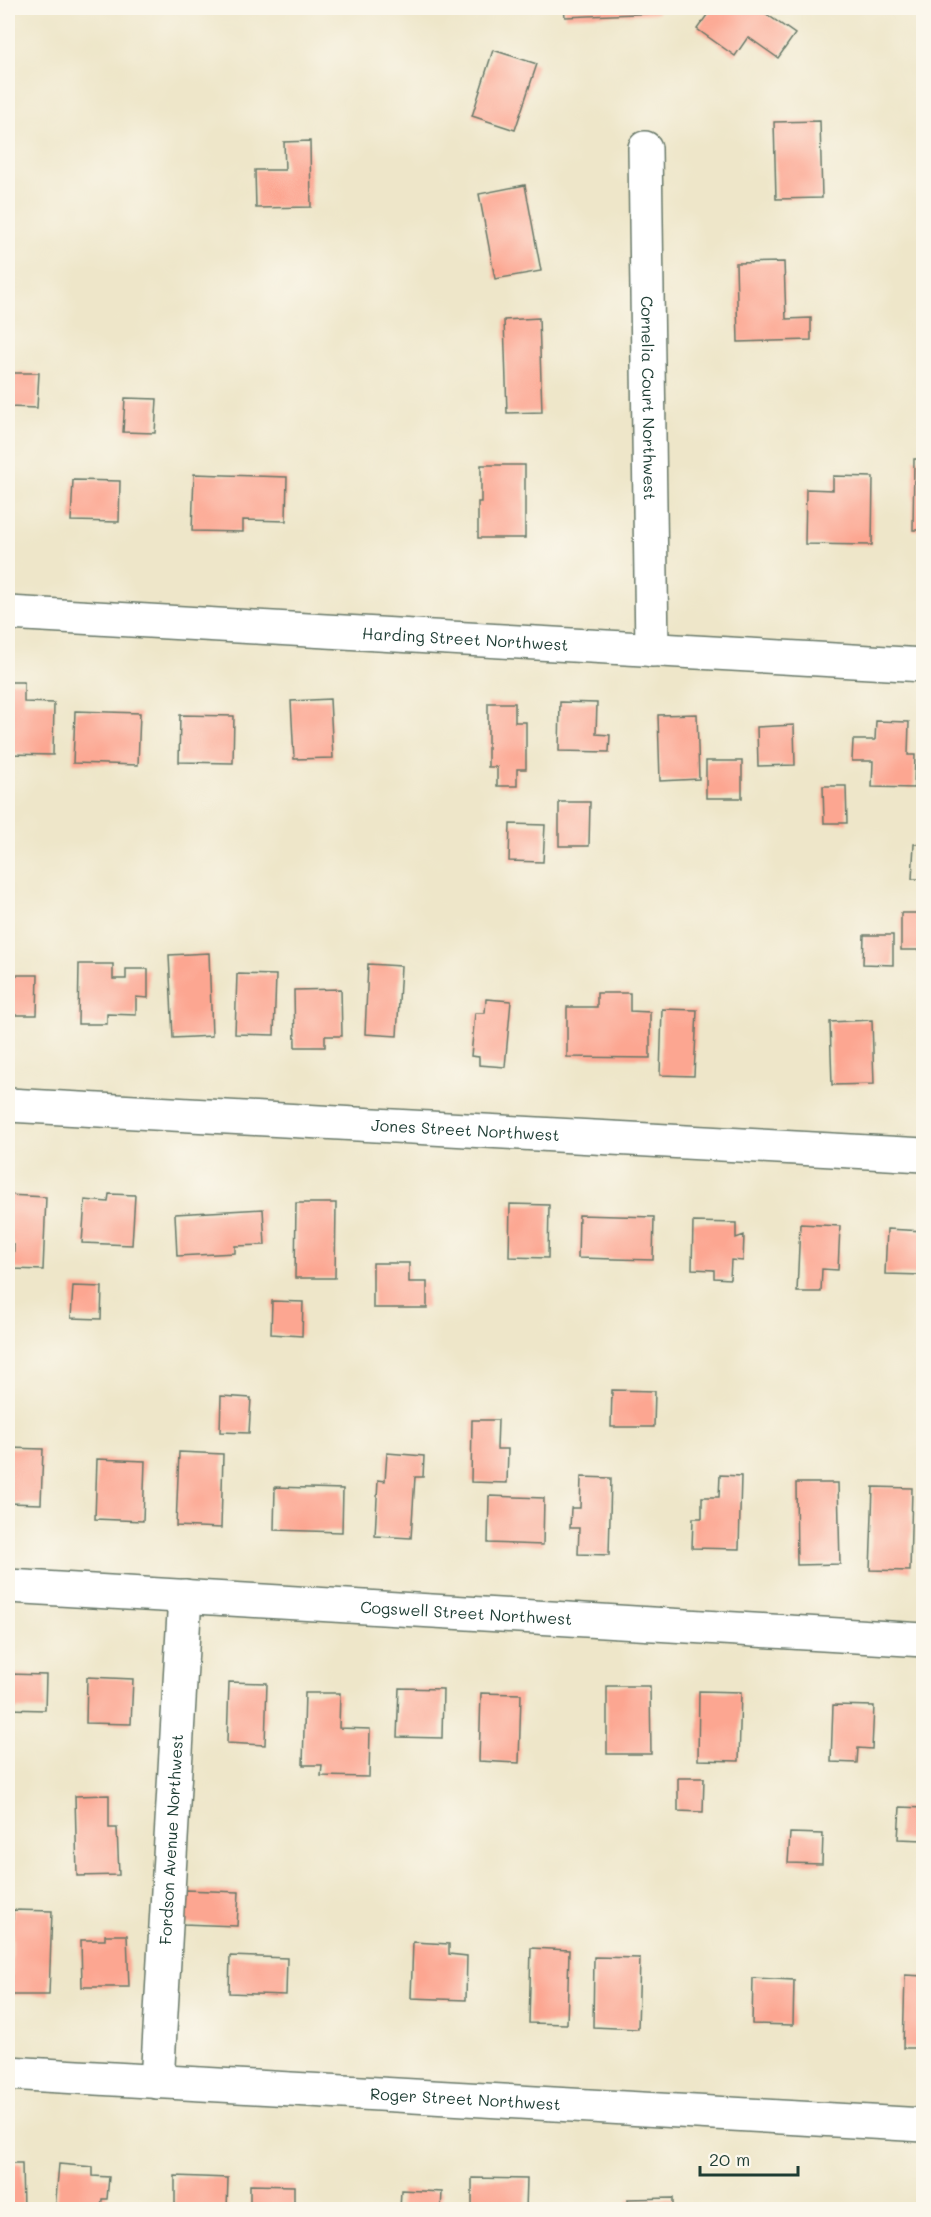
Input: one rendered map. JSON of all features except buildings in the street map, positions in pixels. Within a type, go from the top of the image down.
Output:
[{"type":"street","name":"Cornelia Court Northwest","points":[[645,148],[652,650]]},
{"type":"street","name":"Harding Street Northwest","points":[[8,613],[924,665]]},
{"type":"street","name":"Jones Street Northwest","points":[[8,1105],[924,1155]]},
{"type":"street","name":"Cogswell Street Northwest","points":[[8,1587],[924,1640]]},
{"type":"street","name":"Fordson Avenue Northwest","points":[[157,2082],[185,1596]]},
{"type":"street","name":"Roger Street Northwest","points":[[8,2073],[924,2125]]}]
